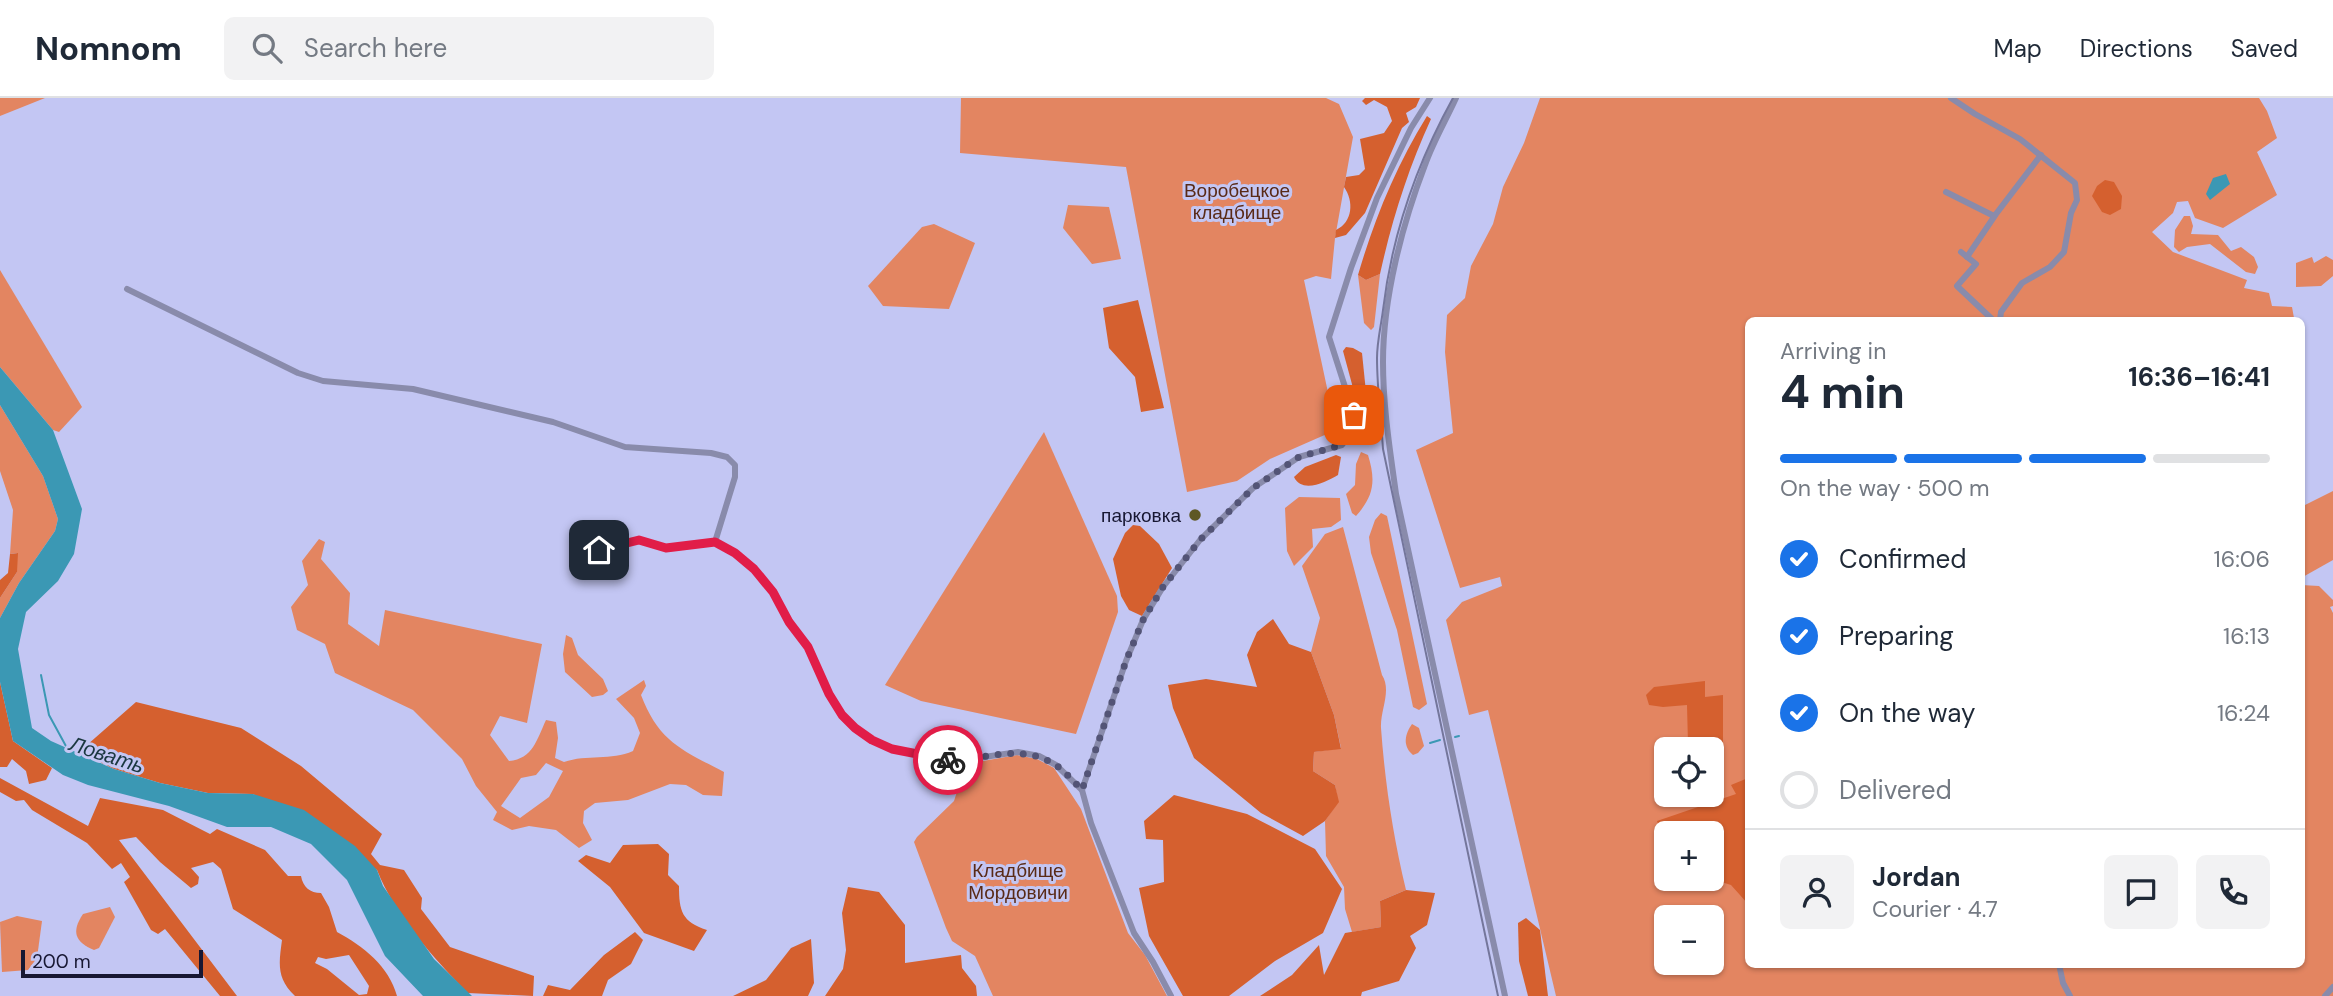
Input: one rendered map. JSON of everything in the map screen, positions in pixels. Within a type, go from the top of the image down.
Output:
[{"type":"street","points":[[1082,790],[1126,661],[1143,620],[1163,587],[1200,540],[1253,488],[1299,457],[1342,445],[1353,431],[1354,415],[1329,337],[1377,198],[1411,128],[1430,98]]},
{"type":"street","points":[[1456,98],[1425,163],[1405,223],[1389,300],[1383,360],[1386,423],[1396,494],[1456,760],[1505,996]]},
{"type":"street","points":[[1951,98],[2020,139],[2075,183],[2077,200],[2071,213],[2064,252],[2050,267],[2021,283],[2000,317]]},
{"type":"street","points":[[1968,257],[1994,216],[2041,155]]},
{"type":"street","points":[[1946,192],[1994,216]]},
{"type":"street","points":[[1961,252],[1976,264],[1957,286],[1990,317]]},
{"type":"street","points":[[127,289],[298,373],[323,381],[414,389],[553,422],[625,447],[711,453],[727,457],[735,465],[735,477],[715,542]]},
{"type":"street","points":[[599,550],[639,540],[666,548],[715,542],[735,553],[754,569],[773,592],[789,622],[808,647],[829,694],[842,715],[872,740],[892,749],[945,760],[1018,752],[1039,756],[1056,765],[1082,790],[1091,823],[1135,933],[1171,996]]},
{"type":"street","points":[[2060,968],[2063,983],[2070,996]]},
{"type":"street","points":[[2325,996],[2333,987]]},
{"type":"green space","points":[[0,98],[45,98],[0,116]]},
{"type":"green space","name":"Воробецкое кладбище","points":[[961,98],[1326,98],[1339,104],[1353,137],[1335,238],[1331,279],[1316,276],[1304,280],[1336,430],[1270,459],[1237,481],[1187,492],[1126,167],[960,153]]},
{"type":"green space","points":[[1540,98],[2259,98],[2277,138],[2257,152],[2277,195],[2223,228],[2195,218],[2188,201],[2177,202],[2173,213],[2152,232],[2173,252],[2247,280],[2244,288],[2269,293],[2272,306],[2292,307],[2294,317],[1745,317],[1745,968],[2305,968],[2305,585],[2319,586],[2333,600],[2333,606],[2330,607],[2333,613],[2333,996],[1556,996],[1488,710],[1469,715],[1446,620],[1462,602],[1502,586],[1500,577],[1460,588],[1416,450],[1453,433],[1445,352],[1447,315],[1465,298],[1471,266],[1493,224],[1503,187],[1524,143]]},
{"type":"green space","points":[[1068,205],[1109,207],[1121,259],[1092,264],[1063,228]]},
{"type":"green space","points":[[2184,216],[2190,216],[2193,226],[2191,234],[2218,235],[2231,251],[2241,247],[2254,257],[2258,267],[2255,274],[2246,272],[2210,244],[2187,247],[2179,252],[2174,247],[2175,230]]},
{"type":"green space","points":[[934,224],[975,243],[949,309],[883,306],[868,286],[922,227]]},
{"type":"green space","points":[[2326,256],[2333,260],[2333,276],[2321,286],[2296,287],[2296,263],[2312,257],[2314,263]]},
{"type":"green space","points":[[0,270],[82,407],[59,432],[53,430],[0,367]]},
{"type":"green space","points":[[1380,274],[1374,327],[1371,330],[1364,323],[1358,275],[1366,280]]},
{"type":"green space","points":[[0,405],[43,476],[58,519],[55,531],[19,583],[0,618],[0,598],[17,572],[17,553],[10,554],[13,510],[0,471]]},
{"type":"green space","points":[[1044,432],[1117,596],[1118,612],[1076,734],[921,701],[885,685]]},
{"type":"green space","points":[[1361,452],[1368,455],[1372,488],[1367,502],[1356,516],[1352,513],[1346,494],[1355,485],[1356,464]]},
{"type":"green space","points":[[2333,491],[2333,560],[2305,576],[2305,505]]},
{"type":"green space","points":[[1299,497],[1340,498],[1341,520],[1331,527],[1312,529],[1313,547],[1294,566],[1287,551],[1285,508]]},
{"type":"green space","points":[[1381,513],[1387,516],[1427,704],[1419,710],[1413,707],[1397,630],[1371,553],[1369,537],[1375,520]]},
{"type":"green space","points":[[1343,527],[1385,681],[1381,728],[1387,789],[1406,890],[1380,901],[1381,927],[1352,932],[1345,909],[1344,887],[1326,856],[1325,821],[1338,802],[1335,785],[1313,771],[1314,752],[1341,748],[1334,715],[1311,652],[1320,618],[1302,566],[1325,534]]},
{"type":"green space","points":[[319,539],[325,542],[321,559],[350,593],[348,624],[379,646],[385,610],[542,644],[527,723],[500,716],[490,735],[509,761],[529,752],[546,720],[556,722],[558,738],[555,758],[564,762],[616,756],[633,751],[640,733],[634,718],[616,699],[644,680],[646,686],[641,695],[664,734],[684,750],[724,772],[722,796],[703,795],[686,785],[670,784],[628,800],[595,803],[584,811],[583,823],[592,840],[579,848],[556,830],[529,826],[512,830],[493,820],[497,812],[476,786],[462,759],[413,710],[335,673],[325,644],[297,630],[291,607],[308,585],[302,561]],"holes":[[[546,763],[563,771],[549,797],[520,818],[501,806],[521,778],[536,775]]]},
{"type":"green space","points":[[566,635],[572,638],[578,655],[603,679],[608,691],[603,695],[592,697],[565,672],[563,654]]},
{"type":"green space","points":[[1412,724],[1419,728],[1424,746],[1413,755],[1407,748],[1406,740]]},
{"type":"green space","name":"Кладбище Мордовичи","points":[[1017,755],[1037,759],[1054,768],[1081,809],[1128,933],[1145,955],[1167,996],[993,996],[975,956],[952,941],[914,842],[954,801],[966,764]]},
{"type":"green space","points":[[110,907],[115,917],[99,948],[94,950],[79,940],[77,926],[83,914]]},
{"type":"green space","points":[[17,916],[42,921],[37,958],[28,970],[2,972],[0,922]]},
{"type":"shaded area","points":[[1365,98],[1420,98],[1416,107],[1406,113],[1409,122],[1402,128],[1365,213],[1346,235],[1335,238],[1336,230],[1349,217],[1349,198],[1344,187],[1346,177],[1359,175],[1365,169],[1360,139],[1384,133],[1392,121],[1387,107],[1374,100],[1366,105],[1362,101]]},
{"type":"shaded area","points":[[1427,116],[1431,119],[1401,195],[1380,274],[1366,280],[1358,275],[1371,234],[1405,154]]},
{"type":"shaded area","points":[[2105,180],[2114,182],[2122,196],[2121,209],[2110,215],[2102,212],[2092,196],[2097,186]]},
{"type":"shaded area","points":[[1138,300],[1164,408],[1141,412],[1135,377],[1109,348],[1103,308]]},
{"type":"shaded area","points":[[1346,347],[1362,353],[1367,402],[1364,404],[1356,399],[1343,351]]},
{"type":"shaded area","points":[[1336,455],[1341,457],[1338,475],[1333,478],[1308,486],[1294,477],[1305,467]]},
{"type":"shaded area","points":[[1133,525],[1140,526],[1159,544],[1172,568],[1142,616],[1129,610],[1121,596],[1113,559],[1125,533]]},
{"type":"shaded area","points":[[18,553],[17,572],[0,598],[0,580],[8,573],[10,554]]},
{"type":"shaded area","points":[[1273,619],[1289,644],[1311,652],[1334,715],[1341,749],[1314,752],[1313,771],[1335,785],[1339,802],[1325,821],[1303,836],[1261,813],[1194,758],[1173,708],[1168,685],[1206,679],[1257,687],[1247,655],[1257,632]]},
{"type":"shaded area","points":[[1705,681],[1705,697],[1723,695],[1723,737],[1688,737],[1687,705],[1649,705],[1646,695],[1654,687]]},
{"type":"shaded area","points":[[0,682],[13,741],[52,768],[46,780],[29,784],[26,771],[12,759],[7,767],[0,767]]},
{"type":"shaded area","points":[[136,702],[241,728],[301,766],[382,834],[371,854],[380,865],[404,870],[422,898],[421,909],[450,947],[534,976],[533,996],[468,993],[405,920],[384,887],[377,870],[253,794],[208,793],[160,783],[114,769],[79,752]]},
{"type":"shaded area","points":[[0,778],[88,826],[100,798],[163,810],[210,834],[217,829],[265,850],[288,876],[301,876],[308,889],[321,893],[337,932],[374,958],[388,975],[397,996],[295,996],[285,983],[280,970],[282,940],[233,909],[221,869],[213,862],[191,868],[199,877],[198,884],[191,888],[136,837],[119,840],[237,996],[220,996],[165,929],[158,934],[151,930],[124,882],[130,877],[121,863],[112,869],[87,843],[32,810],[24,800],[16,801],[0,792]],"holes":[[[349,955],[369,986],[367,994],[359,995],[327,969],[315,963],[318,957],[326,959]]]},
{"type":"shaded area","points":[[1745,779],[1745,901],[1731,885],[1724,883],[1724,821],[1657,821],[1698,807],[1724,807],[1724,798],[1736,794],[1731,785]]},
{"type":"shaded area","points":[[1174,795],[1247,814],[1315,849],[1342,889],[1323,933],[1275,961],[1229,996],[1183,996],[1149,936],[1139,888],[1164,882],[1163,840],[1146,839],[1144,821]]},
{"type":"shaded area","points":[[658,844],[669,854],[668,875],[679,886],[681,909],[687,919],[707,930],[694,951],[644,933],[610,887],[578,861],[586,855],[610,863],[623,845]]},
{"type":"shaded area","points":[[848,887],[879,892],[905,925],[905,963],[961,955],[962,968],[976,986],[977,996],[825,996],[843,969],[846,950],[842,913]]},
{"type":"shaded area","points":[[1406,890],[1435,893],[1427,925],[1410,936],[1416,948],[1399,981],[1362,992],[1361,996],[1260,996],[1292,975],[1319,945],[1324,975],[1345,933],[1381,927],[1380,901]]},
{"type":"shaded area","points":[[1526,918],[1540,930],[1548,996],[1528,996],[1519,961],[1518,923]]},
{"type":"shaded area","points":[[635,932],[643,940],[631,964],[608,980],[602,996],[543,996],[548,985],[570,990],[604,955]]},
{"type":"shaded area","points":[[811,939],[814,983],[808,996],[733,996],[766,980],[791,948]]},
{"type":"water","points":[[2226,174],[2230,184],[2210,200],[2206,194],[2213,178]]},
{"type":"water","name":"Ловать","points":[[0,367],[53,430],[82,509],[74,554],[58,581],[26,612],[18,649],[32,728],[51,741],[114,769],[160,783],[208,793],[253,794],[304,810],[355,846],[377,870],[383,886],[434,959],[472,996],[423,996],[385,956],[347,880],[311,844],[271,827],[227,827],[169,806],[88,785],[63,775],[13,741],[0,682],[0,618],[19,583],[55,531],[58,519],[43,476],[0,405]]},
{"type":"waterway","points":[[41,675],[49,715],[67,748]]},
{"type":"waterway","points":[[1455,737],[1459,736]]},
{"type":"waterway","points":[[1430,743],[1440,740]]},
{"type":"railway","points":[[1453,98],[1417,174],[1399,227],[1378,340],[1378,381],[1383,449],[1498,996]]},
{"type":"way so far","points":[[948,760],[1018,752],[1039,756],[1056,765],[1082,790],[1126,661],[1143,620],[1163,587],[1200,540],[1253,488],[1299,457],[1342,445],[1353,431],[1354,415]]},
{"type":"place","name":"парковка","points":[[1195,515]]},
{"type":"route","points":[[599,550],[639,540],[666,548],[715,542],[735,553],[754,569],[773,592],[789,622],[808,647],[829,694],[842,715],[855,728],[892,749],[948,760]]}]
